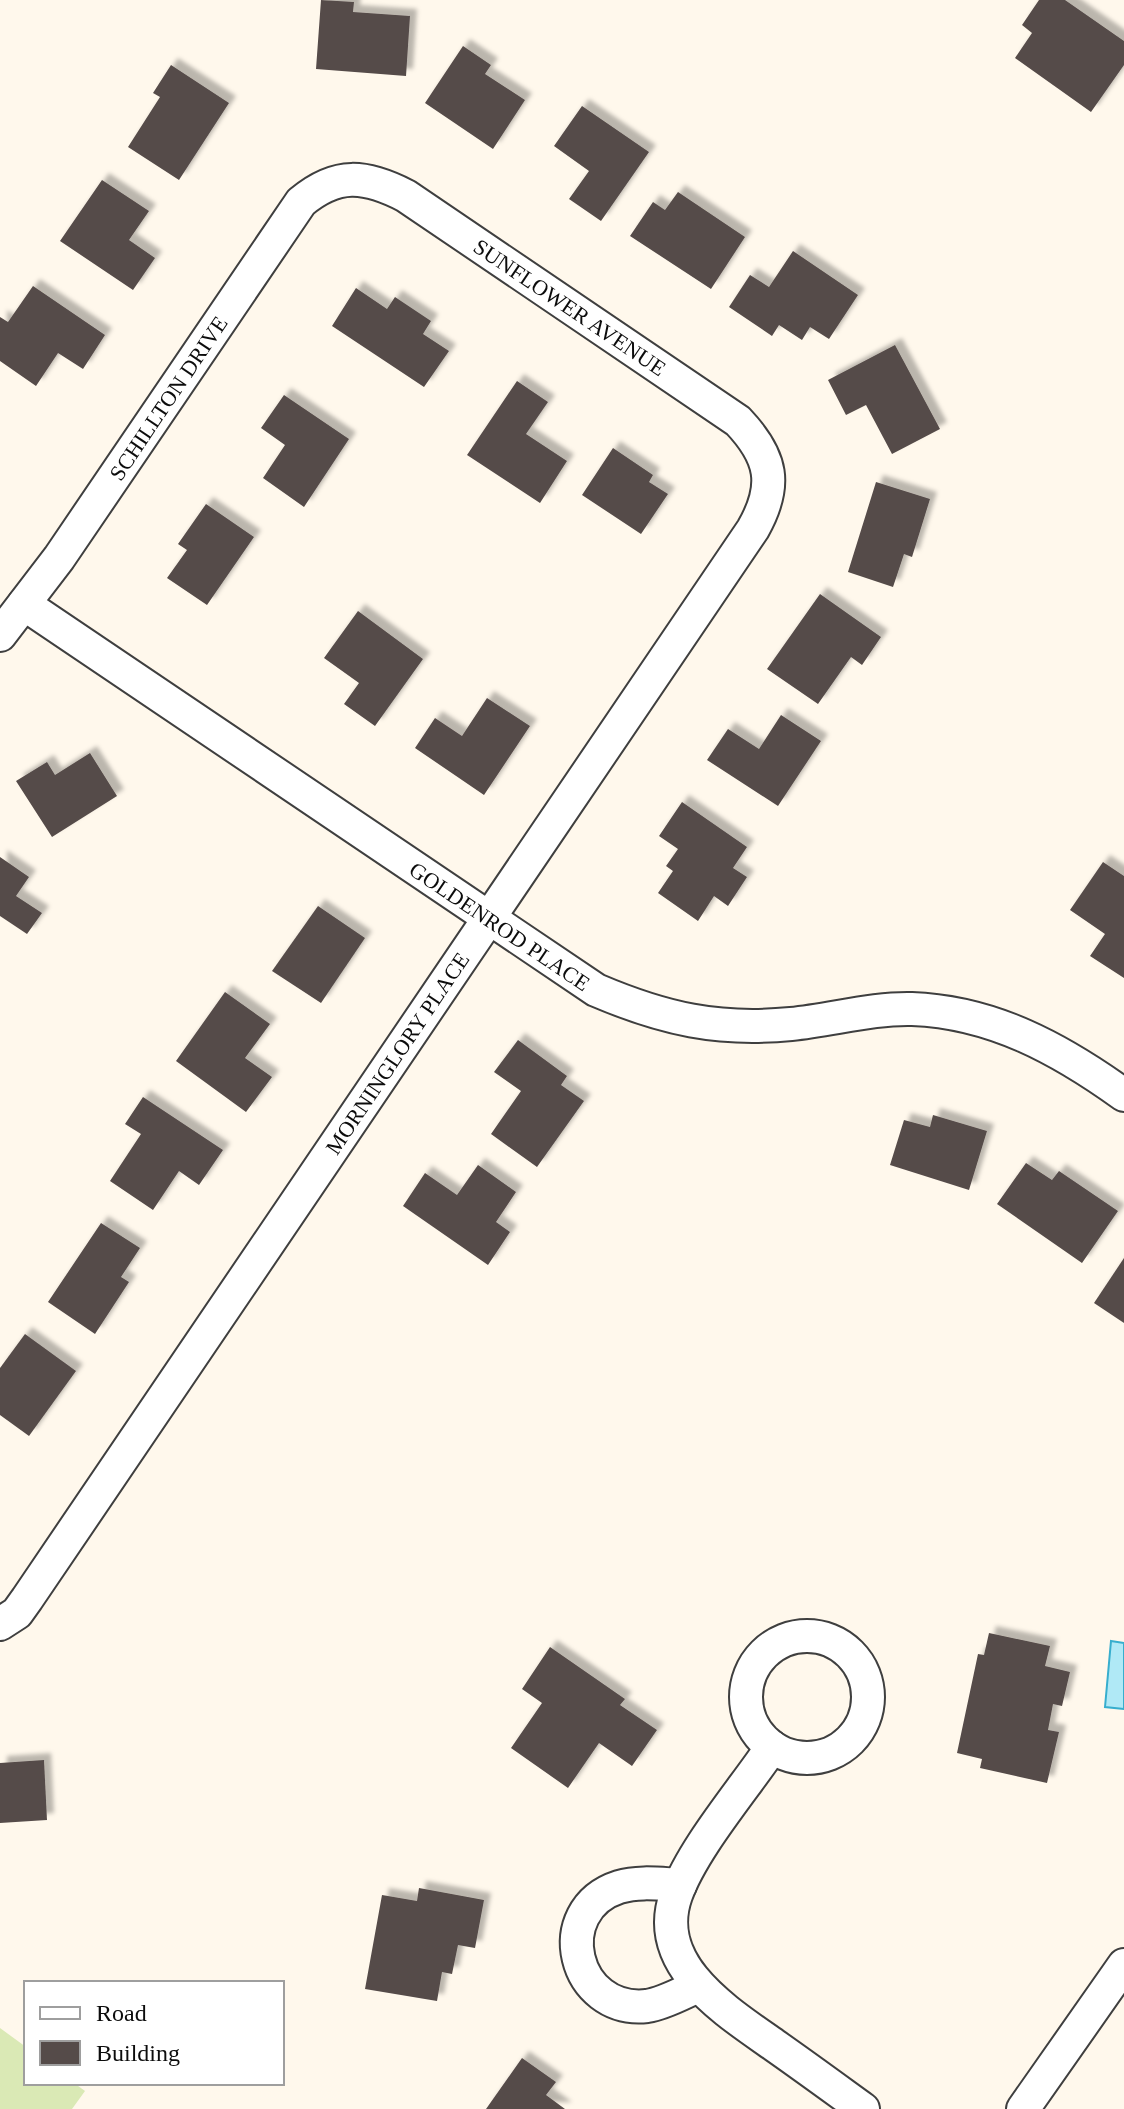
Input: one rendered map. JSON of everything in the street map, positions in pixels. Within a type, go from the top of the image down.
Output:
[{"type":"street","name":"SUNFLOWER AVENUE","points":[[348,179],[378,181],[406,196],[738,421],[757,442],[768,469]]},
{"type":"street","name":"SCHILLTON DRIVE","points":[[0,635],[301,202],[321,185],[348,179]]},
{"type":"street","name":"MORNINGLORY PLACE","points":[[0,1624],[17,1613],[27,1599],[753,529],[769,492],[768,469]]},
{"type":"street","name":"GOLDENROD PLACE","points":[[24,604],[596,990],[668,1018],[716,1027],[793,1024],[883,1010],[913,1009],[977,1018],[1065,1054],[1124,1095]]},
{"type":"street","points":[[772,1747],[680,1885],[671,1922],[674,1942],[698,1986],[720,2006],[863,2109]]},
{"type":"street","points":[[680,1885],[622,1886],[598,1897],[581,1919],[575,1950],[586,1980],[615,2002],[647,2006],[698,1986]]},
{"type":"street","points":[[1023,2109],[1124,1965]]},
{"type":"green space","points":[[0,2028],[24,2046],[24,2085],[77,2085],[85,2091],[72,2109],[0,2109]]},
{"type":"water","points":[[1111,1641],[1124,1643],[1124,1709],[1105,1707]]},
{"type":"building","points":[[321,0],[354,2],[353,12],[410,16],[406,76],[316,69]]},
{"type":"building","points":[[1039,0],[1065,0],[1124,41],[1124,65],[1091,112],[1015,58],[1032,33],[1022,25]]},
{"type":"building","points":[[463,46],[491,65],[485,74],[525,100],[493,149],[425,103]]},
{"type":"building","points":[[171,65],[229,103],[179,180],[128,147],[160,97],[153,93]]},
{"type":"building","points":[[582,106],[649,152],[601,221],[569,199],[589,171],[554,146]]},
{"type":"building","points":[[102,180],[149,211],[129,240],[155,258],[133,290],[60,241]]},
{"type":"building","points":[[678,192],[745,237],[711,289],[630,236],[653,202],[665,210]]},
{"type":"building","points":[[793,251],[858,295],[829,339],[810,327],[802,340],[779,325],[772,336],[729,307],[750,275],[769,287]]},
{"type":"building","points":[[33,286],[105,335],[83,369],[58,353],[36,386],[0,361],[0,317],[8,322]]},
{"type":"building","points":[[356,288],[387,309],[395,297],[431,321],[423,334],[449,351],[424,387],[332,326]]},
{"type":"building","points":[[895,345],[940,429],[892,454],[866,405],[846,415],[828,380]]},
{"type":"building","points":[[517,381],[548,402],[526,434],[567,461],[540,503],[467,455]]},
{"type":"building","points":[[284,395],[349,439],[304,507],[263,478],[285,445],[261,428]]},
{"type":"building","points":[[613,448],[653,475],[649,482],[668,494],[641,534],[582,495]]},
{"type":"building","points":[[876,482],[930,499],[912,557],[904,554],[893,587],[848,572]]},
{"type":"building","points":[[206,504],[254,537],[207,605],[167,578],[187,550],[178,544]]},
{"type":"building","points":[[820,594],[881,637],[862,665],[851,657],[818,704],[767,669]]},
{"type":"building","points":[[358,611],[423,659],[375,726],[344,704],[359,683],[324,658]]},
{"type":"building","points":[[487,698],[530,726],[484,795],[415,748],[435,718],[462,736]]},
{"type":"building","points":[[781,715],[821,741],[778,806],[707,760],[728,729],[759,749]]},
{"type":"building","points":[[90,753],[117,796],[52,837],[16,781],[47,762],[55,775]]},
{"type":"building","points":[[682,802],[747,847],[733,868],[747,877],[728,906],[714,896],[698,921],[658,893],[673,871],[666,866],[678,849],[659,836]]},
{"type":"building","points":[[0,857],[29,877],[16,896],[42,913],[27,934],[0,916]]},
{"type":"building","points":[[1103,862],[1124,876],[1124,978],[1090,956],[1105,934],[1070,910]]},
{"type":"building","points":[[318,906],[365,938],[321,1003],[272,971]]},
{"type":"building","points":[[225,992],[270,1024],[245,1058],[272,1077],[246,1112],[176,1061]]},
{"type":"building","points":[[518,1040],[567,1076],[561,1085],[584,1101],[537,1167],[491,1134],[521,1091],[494,1072]]},
{"type":"building","points":[[143,1097],[223,1150],[199,1185],[179,1171],[153,1210],[110,1181],[141,1134],[125,1124]]},
{"type":"building","points":[[933,1115],[987,1131],[969,1190],[890,1165],[904,1120],[930,1127]]},
{"type":"building","points":[[1026,1163],[1052,1180],[1059,1171],[1118,1211],[1082,1263],[997,1204]]},
{"type":"building","points":[[478,1165],[516,1192],[496,1222],[510,1232],[488,1265],[403,1206],[425,1173],[457,1195]]},
{"type":"building","points":[[101,1223],[140,1248],[121,1277],[129,1282],[95,1334],[48,1302]]},
{"type":"building","points":[[1124,1258],[1124,1323],[1094,1303]]},
{"type":"building","points":[[25,1334],[76,1371],[29,1436],[0,1415],[0,1368]]},
{"type":"building","points":[[989,1633],[1050,1646],[1045,1666],[1070,1672],[1062,1706],[1053,1704],[1048,1730],[1059,1732],[1047,1783],[980,1768],[982,1759],[957,1753],[978,1654],[984,1655]]},
{"type":"building","points":[[550,1647],[625,1699],[620,1705],[657,1730],[632,1766],[599,1743],[568,1788],[511,1748],[542,1703],[522,1689]]},
{"type":"building","points":[[44,1760],[47,1820],[0,1823],[0,1763]]},
{"type":"building","points":[[419,1888],[484,1900],[475,1948],[458,1945],[452,1974],[442,1972],[437,2001],[365,1989],[382,1895],[417,1901]]},
{"type":"building","points":[[522,2058],[556,2082],[546,2095],[565,2109],[486,2109]]}]
